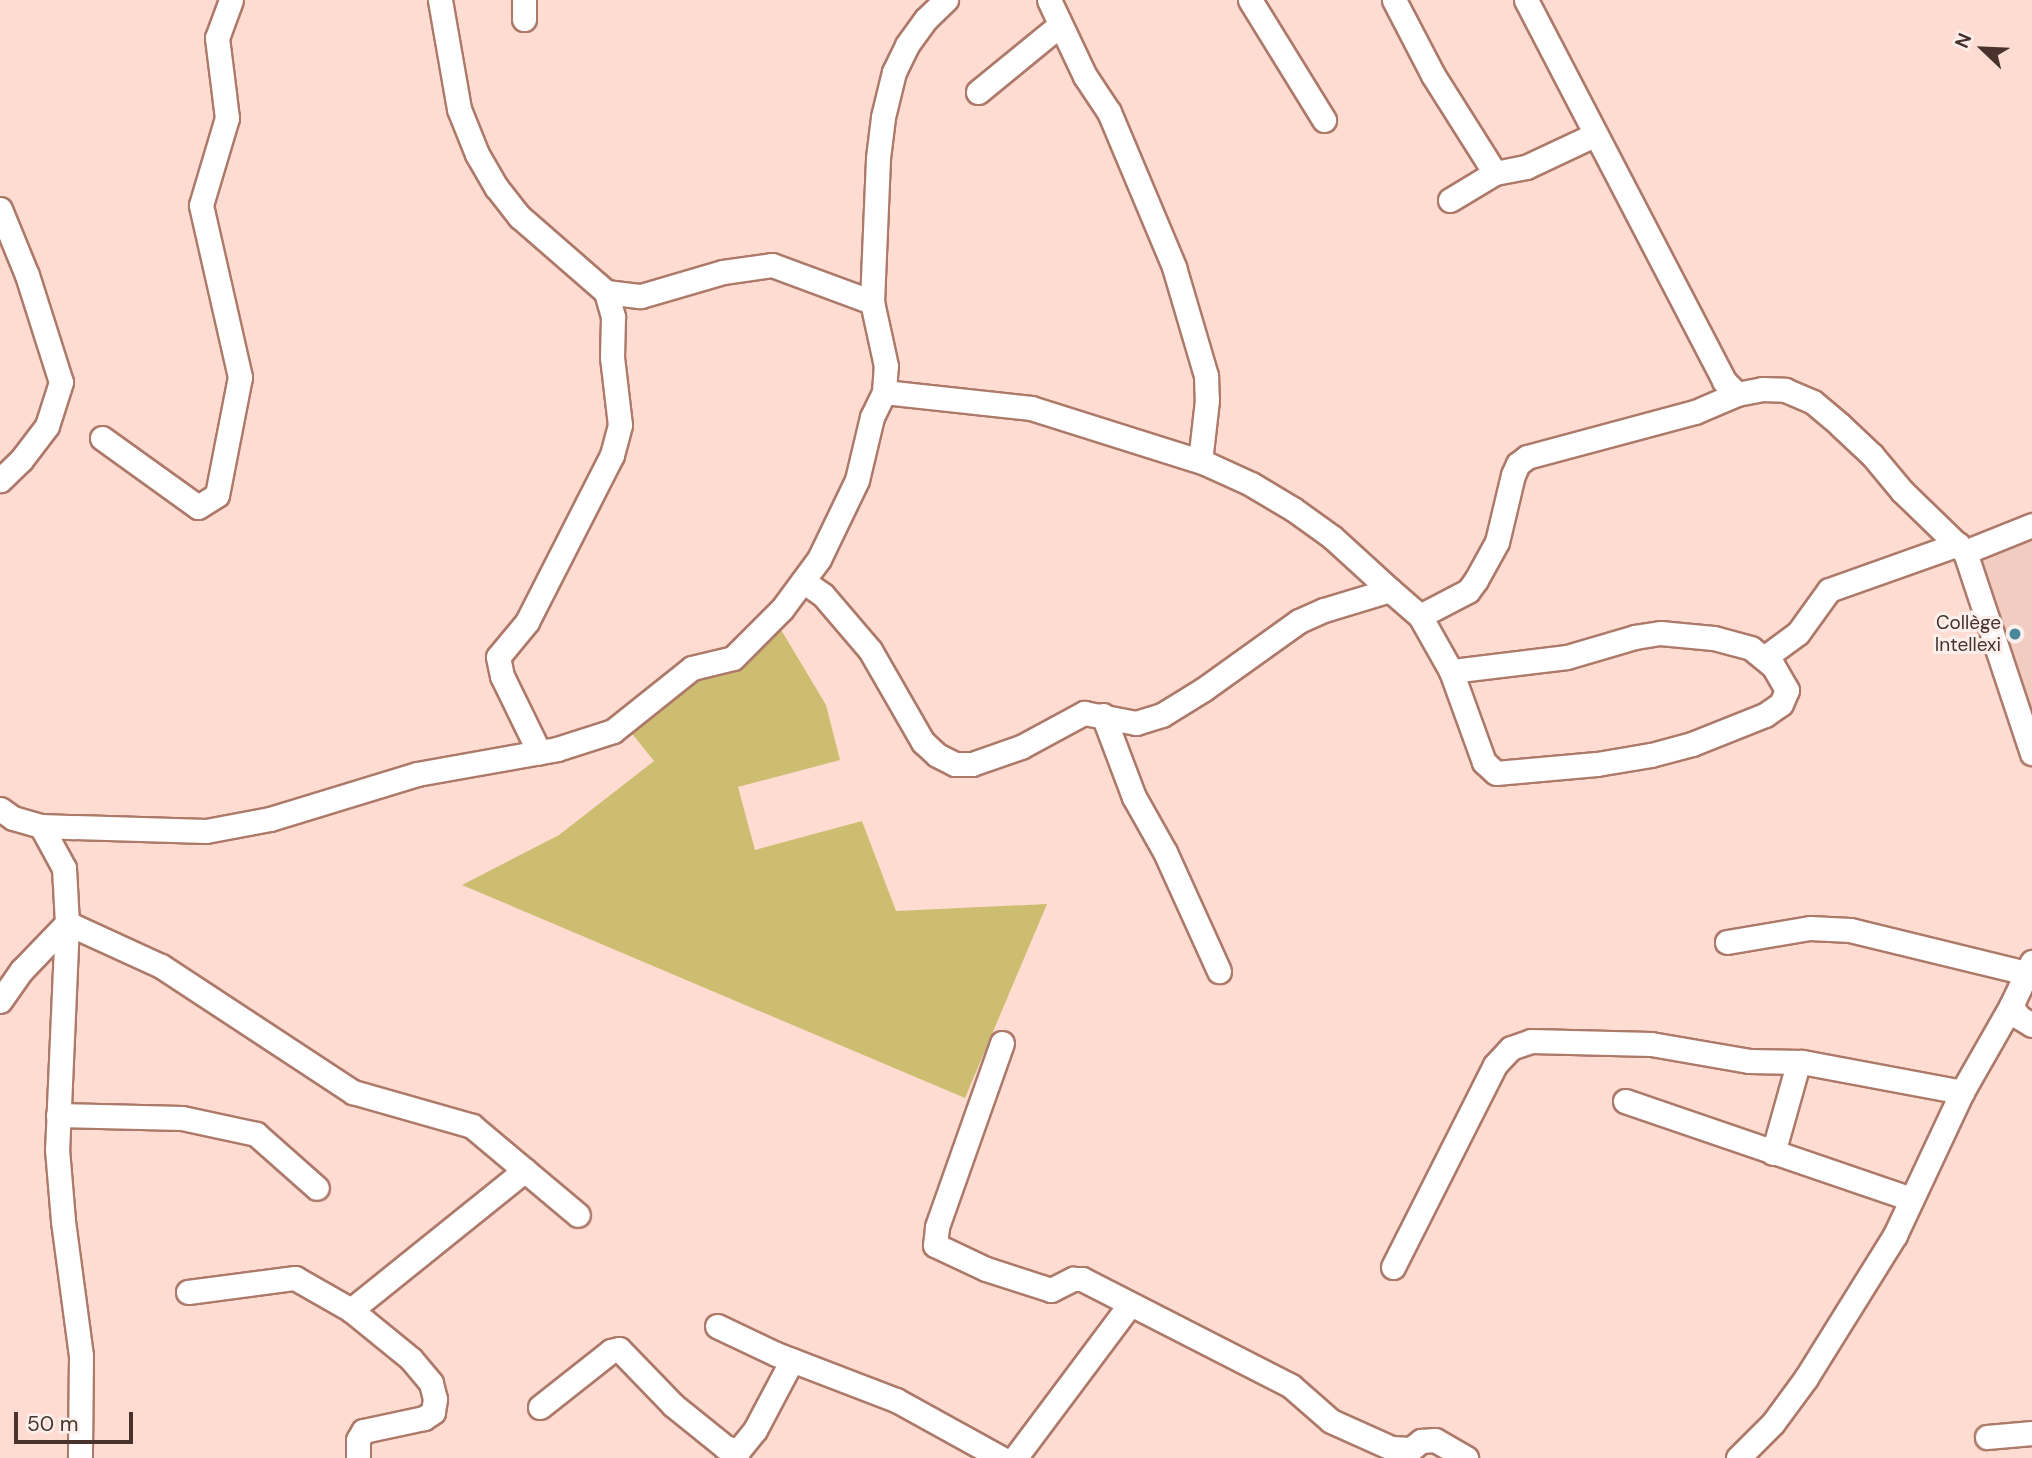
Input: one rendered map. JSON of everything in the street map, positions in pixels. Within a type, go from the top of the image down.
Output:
[{"type":"street","points":[[102,438],[198,507],[217,495],[240,377],[201,205],[227,118],[217,38],[231,0]]},
{"type":"street","points":[[440,0],[459,109],[477,154],[497,188],[520,217],[606,292],[613,317],[612,357],[620,425],[612,455],[527,622],[498,657],[502,676],[539,752]]},
{"type":"street","points":[[0,809],[13,818],[41,826],[206,831],[270,819],[417,774],[539,752],[613,732],[692,668],[733,658],[782,609],[803,581],[841,517],[857,480],[873,417],[884,392],[886,366],[872,302],[878,158],[892,83],[907,45],[926,19],[946,0]]},
{"type":"street","points":[[1049,0],[1085,76],[1109,112],[1174,267],[1206,376],[1200,461]]},
{"type":"street","points":[[1250,0],[1324,120]]},
{"type":"street","points":[[1394,0],[1433,75],[1495,173]]},
{"type":"street","points":[[1526,0],[1724,381],[1737,394]]},
{"type":"street","points":[[978,92],[1060,25]]},
{"type":"street","points":[[1450,200],[1495,173],[1526,167],[1594,135]]},
{"type":"street","points":[[0,209],[27,275],[61,382],[47,426],[21,460],[0,480]]},
{"type":"street","points":[[606,292],[641,296],[723,271],[772,265],[872,302]]},
{"type":"street","points":[[1420,616],[1457,598],[1476,580],[1497,542],[1513,475],[1518,464],[1527,457],[1695,412],[1737,394],[1762,389],[1785,390],[1813,402],[1872,455],[1902,491],[1961,548],[2032,753]]},
{"type":"street","points":[[884,392],[1031,408],[1200,461],[1251,484],[1293,509],[1332,537],[1420,616],[1451,671],[1488,768],[1496,773],[1533,772],[1651,755],[1733,730],[1765,715],[1782,704],[1787,690],[1773,666],[1733,641],[1660,633],[1635,637],[1567,657],[1451,671]]},
{"type":"street","points":[[1764,658],[1798,632],[1829,590],[2032,525]]},
{"type":"street","points":[[803,581],[823,595],[870,650],[923,742],[937,755],[955,764],[972,764],[1012,750],[1074,716],[1103,715],[1136,723],[1162,715],[1299,621],[1390,590]]},
{"type":"street","points":[[1103,715],[1134,797],[1166,852],[1219,971]]},
{"type":"street","points":[[41,826],[64,868],[67,923],[58,1115],[63,1221],[80,1356],[80,1458]]},
{"type":"street","points":[[0,1001],[22,970],[67,923]]},
{"type":"street","points":[[67,923],[160,966],[353,1092],[472,1126],[578,1216]]},
{"type":"street","points":[[1727,942],[1810,929],[1850,930],[2029,967],[2011,1006],[1962,1092],[1895,1235],[1806,1378],[1773,1423],[1738,1458]]},
{"type":"street","points":[[2011,1006],[2019,1017],[2032,1026]]},
{"type":"street","points":[[1393,1267],[1495,1065],[1511,1048],[1531,1041],[1651,1044],[1722,1057],[1798,1064],[1962,1092]]},
{"type":"street","points":[[1002,1043],[937,1227],[934,1245],[1024,1283],[1051,1290],[1073,1279],[1082,1279],[1291,1386],[1331,1421],[1391,1448],[1411,1453],[1421,1441],[1435,1440],[1466,1458]]},
{"type":"street","points":[[1773,1153],[1798,1064]]},
{"type":"street","points":[[1625,1101],[1912,1199]]},
{"type":"street","points":[[58,1115],[182,1118],[256,1134],[317,1188]]},
{"type":"street","points":[[351,1310],[525,1170]]},
{"type":"street","points":[[188,1292],[295,1278],[351,1310],[421,1370],[431,1383],[435,1399],[433,1412],[424,1418],[363,1431],[358,1440],[359,1458]]},
{"type":"street","points":[[1015,1458],[1130,1304]]},
{"type":"street","points":[[717,1326],[792,1360],[896,1400],[1001,1458]]},
{"type":"street","points":[[540,1407],[611,1351],[619,1349],[673,1405],[735,1454],[755,1430],[792,1360]]},
{"type":"street","points":[[1987,1437],[2032,1433]]},
{"type":"shaded area","name":"Collège Intellexi","points":[[2032,531],[2032,727],[1982,579],[1988,577],[1981,558]]},
{"type":"shaded area","points":[[777,623],[826,705],[840,760],[738,787],[755,850],[862,821],[896,911],[1047,904],[965,1098],[462,885],[559,835],[654,761],[621,720],[692,664]]},
{"type":"place","name":"Collège Intellexi","points":[[2015,634]]}]
